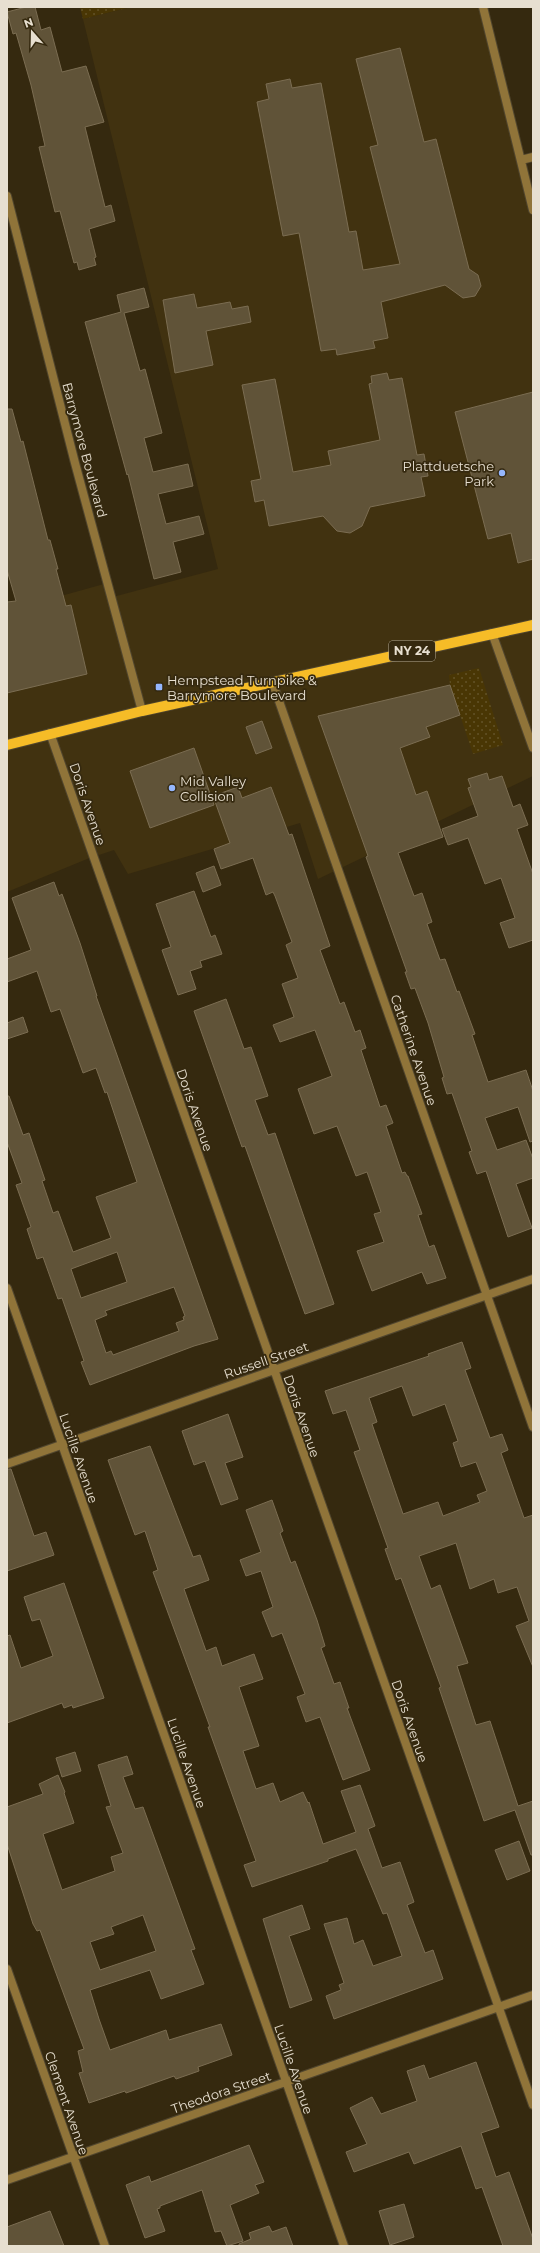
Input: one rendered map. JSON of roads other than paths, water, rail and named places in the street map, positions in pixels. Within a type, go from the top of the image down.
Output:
[{"type":"main road","name":"NY 24","points":[[7,745],[50,733],[272,681],[533,625]]},
{"type":"street","points":[[483,7],[533,210]]},
{"type":"street","points":[[521,160],[533,157]]},
{"type":"street","name":"Barrymore Boulevard","points":[[7,196],[75,463],[142,711]]},
{"type":"street","points":[[492,633],[533,748]]},
{"type":"street","name":"Catherine Avenue","points":[[272,681],[533,1427]]},
{"type":"street","name":"Doris Avenue","points":[[50,733],[533,2105]]},
{"type":"street","name":"Russell Street","points":[[7,1464],[533,1279]]},
{"type":"street","name":"Lucille Avenue","points":[[7,1288],[344,2246]]},
{"type":"street","name":"Clement Avenue","points":[[7,1969],[105,2246]]},
{"type":"street","name":"Theodora Street","points":[[7,2180],[533,1995]]},
{"type":"place","name":"Plattduetsche Park","points":[[502,473]]},
{"type":"place","name":"Hempstead Turnpike & Barrymore Boulevard","points":[[159,687]]},
{"type":"place","name":"Mid Valley Collision","points":[[172,788]]}]
